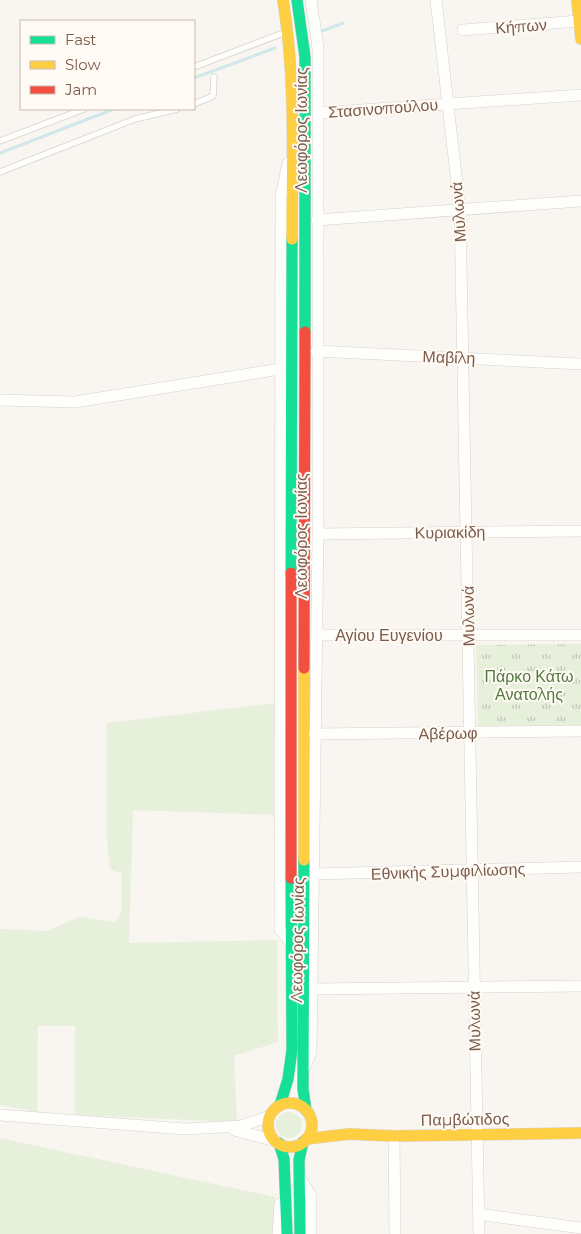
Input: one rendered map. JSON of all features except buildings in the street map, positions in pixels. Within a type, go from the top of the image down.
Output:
[{"type":"street","name":"Λεωφόρος Ιωνίας","points":[[280,1105],[285,1095],[290,1073],[291,944],[292,89],[288,31],[283,0]]},
{"type":"street","name":"Λεωφόρος Ιωνίας","points":[[297,0],[305,57],[306,114],[304,1070],[308,1114]]},
{"type":"street","name":"Λεωφόρος Ιωνίας","points":[[304,1070],[311,1052],[318,534],[316,351],[318,48],[311,0]]},
{"type":"street","name":"Μυλωνά","points":[[436,0],[460,210],[478,1234]]},
{"type":"street","name":"Κήπων","points":[[462,30],[579,10]]},
{"type":"street","points":[[579,10],[581,39]]},
{"type":"street","name":"Στασινοπούλου","points":[[318,113],[581,95]]},
{"type":"street","name":"Λεωφόρος Ιωνίας","points":[[291,944],[280,929],[280,368],[281,197],[285,168],[292,153]]},
{"type":"street","points":[[317,220],[581,201]]},
{"type":"street","name":"Μαβίλη","points":[[316,351],[581,364]]},
{"type":"street","points":[[0,400],[75,402],[280,368]]},
{"type":"street","name":"Κυριακίδη","points":[[318,534],[581,531]]},
{"type":"street","name":"Αγίου Ευγενίου","points":[[317,635],[581,635]]},
{"type":"street","name":"Αβέρωφ","points":[[314,734],[581,731]]},
{"type":"street","name":"Εθνικής Συμφιλίωσης","points":[[314,874],[581,867]]},
{"type":"street","points":[[312,988],[581,986]]},
{"type":"street","points":[[0,1115],[185,1130],[225,1128],[249,1124],[270,1116],[280,1105],[294,1104],[308,1114],[311,1130],[304,1140],[299,1154],[300,1234]]},
{"type":"street","name":"Παμβώτιδος","points":[[308,1114],[349,1134]]},
{"type":"street","points":[[270,1116],[269,1130],[277,1142],[284,1159],[287,1234]]},
{"type":"street","points":[[225,1128],[291,1146],[304,1140]]},
{"type":"street","name":"Παμβώτιδος","points":[[304,1140],[349,1134],[394,1136],[581,1133]]},
{"type":"street","points":[[394,1136],[395,1234]]},
{"type":"street","points":[[299,1177],[311,1196],[311,1234]]},
{"type":"street","points":[[278,1234],[280,1202],[286,1191]]},
{"type":"street","points":[[478,1214],[562,1230],[581,1228]]},
{"type":"lane","points":[[195,67],[288,31]]},
{"type":"lane","points":[[195,104],[213,96],[214,77]]},
{"type":"lane","points":[[0,141],[81,110]]},
{"type":"lane","points":[[0,172],[135,119],[173,110]]},
{"type":"green space","name":"Πάρκο Κάτω Ανατολής","points":[[581,644],[581,725],[478,726],[476,645]]},
{"type":"green space","points":[[276,703],[276,815],[133,810],[129,943],[277,940],[278,1042],[234,1056],[237,1122],[75,1115],[75,1026],[38,1026],[37,1112],[0,1105],[0,929],[47,931],[79,917],[114,922],[121,914],[122,873],[110,870],[107,838],[107,723]]},
{"type":"green space","points":[[289,1112],[298,1116],[302,1125],[298,1134],[289,1138],[280,1134],[276,1125],[280,1116]]},
{"type":"green space","points":[[0,1138],[275,1197],[275,1234],[0,1234]]},
{"type":"waterway","points":[[322,31],[343,23]]},
{"type":"waterway","points":[[195,78],[275,48]]},
{"type":"waterway","points":[[0,153],[111,110]]},
{"type":"traffic: fast","points":[[297,0],[305,57],[305,332]]},
{"type":"traffic: fast","points":[[291,573],[292,239]]},
{"type":"traffic: fast","points":[[304,860],[303,1089],[306,1110]]},
{"type":"traffic: fast","points":[[280,1105],[288,1079],[292,1050],[291,878]]},
{"type":"traffic: fast","points":[[300,1234],[299,1160],[303,1142]]},
{"type":"traffic: fast","points":[[279,1143],[284,1159],[287,1234]]},
{"type":"traffic: slow","points":[[283,0],[292,89],[292,239]]},
{"type":"traffic: slow","points":[[577,0],[581,39]]},
{"type":"traffic: slow","points":[[304,668],[304,860]]},
{"type":"traffic: slow","points":[[290,1103],[302,1107],[308,1113],[312,1125],[308,1137],[302,1143],[290,1147],[278,1143],[272,1137],[268,1125],[272,1113],[278,1107],[290,1103]]},
{"type":"traffic: slow","points":[[306,1139],[349,1134],[394,1136],[581,1133]]},
{"type":"traffic: jam","points":[[304,668],[305,332]]},
{"type":"traffic: jam","points":[[291,573],[291,878]]}]
